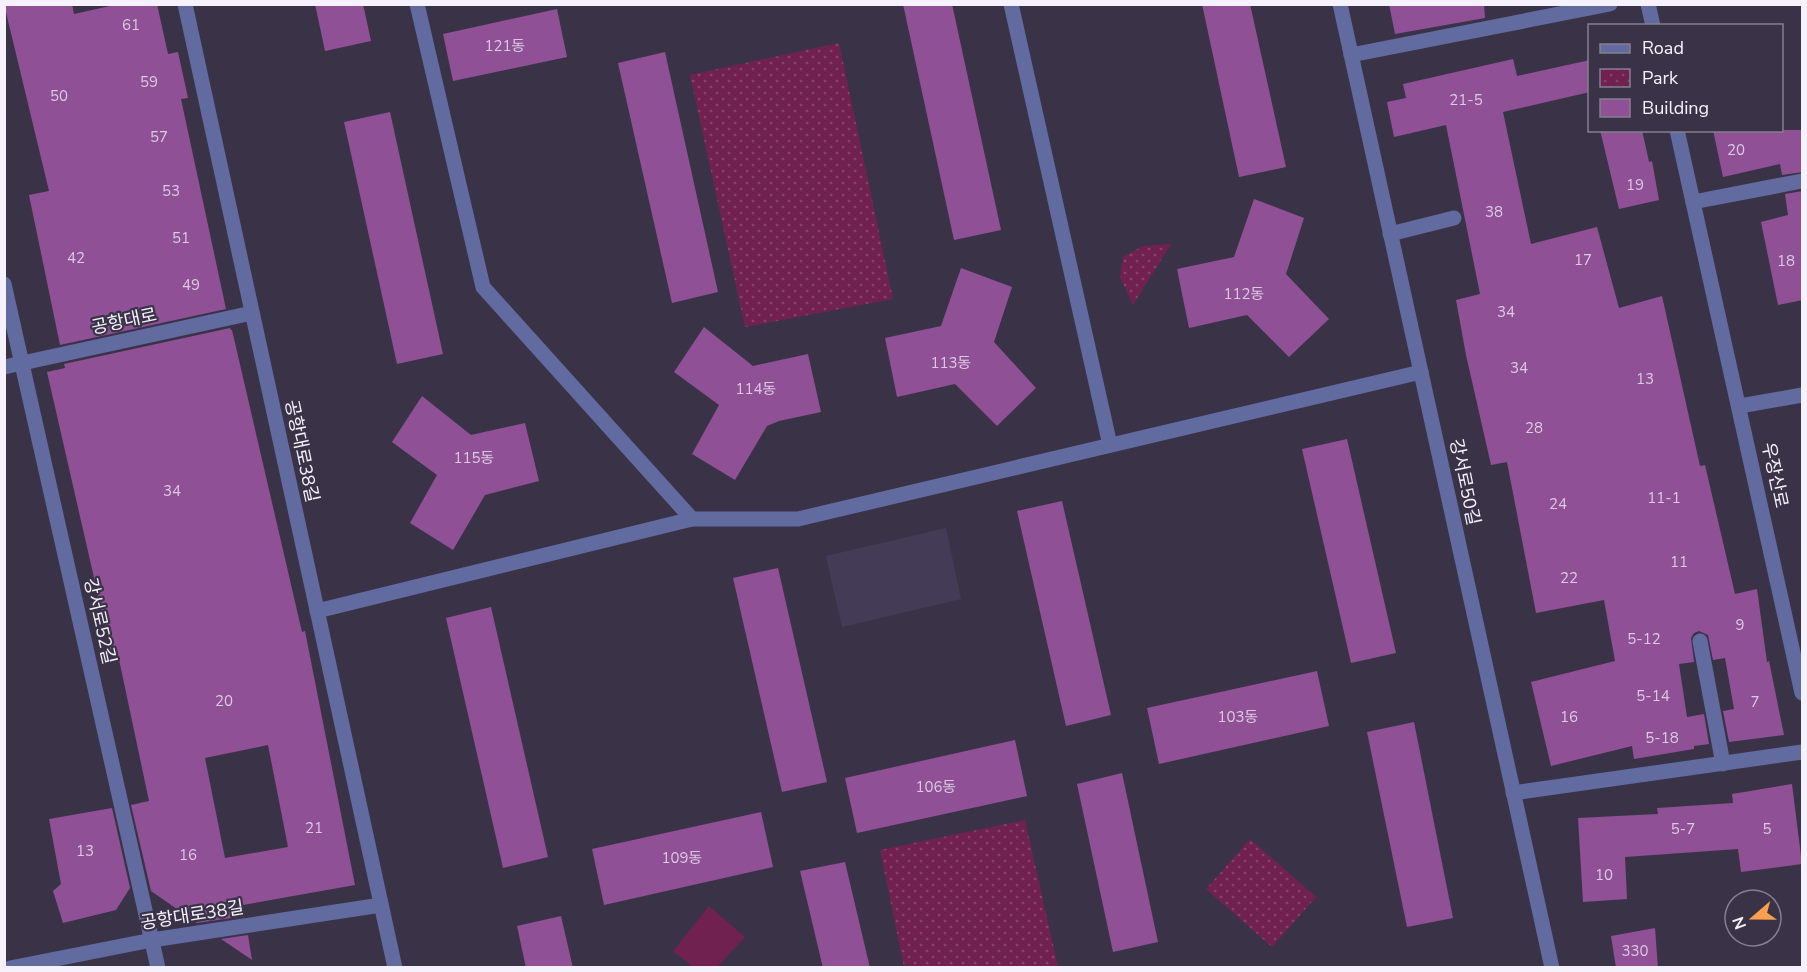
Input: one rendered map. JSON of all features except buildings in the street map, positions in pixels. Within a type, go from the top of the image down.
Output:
[{"type":"street","name":"공항대로38길","points":[[185,4],[395,968]]},
{"type":"street","points":[[417,4],[483,287],[692,519]]},
{"type":"street","points":[[1011,4],[1110,445]]},
{"type":"street","name":"강서로50길","points":[[1340,4],[1552,968]]},
{"type":"street","points":[[1351,55],[1610,4]]},
{"type":"street","points":[[1648,4],[1653,24]]},
{"type":"street","name":"우장산로","points":[[1677,132],[1803,693]]},
{"type":"street","points":[[1693,202],[1803,182]]},
{"type":"street","points":[[1390,234],[1454,218]]},
{"type":"street","name":"강서로52길","points":[[4,284],[158,968]]},
{"type":"street","name":"공항대로","points":[[4,367],[252,313]]},
{"type":"street","points":[[317,611],[692,519],[798,519],[1420,372]]},
{"type":"street","points":[[1740,406],[1803,395]]},
{"type":"street","points":[[1701,641],[1723,764]]},
{"type":"street","points":[[1513,793],[1803,752]]},
{"type":"street","name":"공항대로38길","points":[[10,968],[152,940],[381,905]]},
{"type":"shaded area","points":[[946,528],[961,599],[842,627],[826,556]]},
{"type":"green space","points":[[839,43],[893,299],[745,327],[690,75]]},
{"type":"green space","points":[[1171,244],[1133,305],[1120,277],[1123,257],[1143,246]]},
{"type":"green space","points":[[1025,820],[1058,967],[904,967],[880,850]]},
{"type":"green space","points":[[1250,839],[1316,897],[1272,947],[1206,889]]},
{"type":"green space","points":[[709,906],[745,937],[717,967],[693,967],[673,951]]}]
